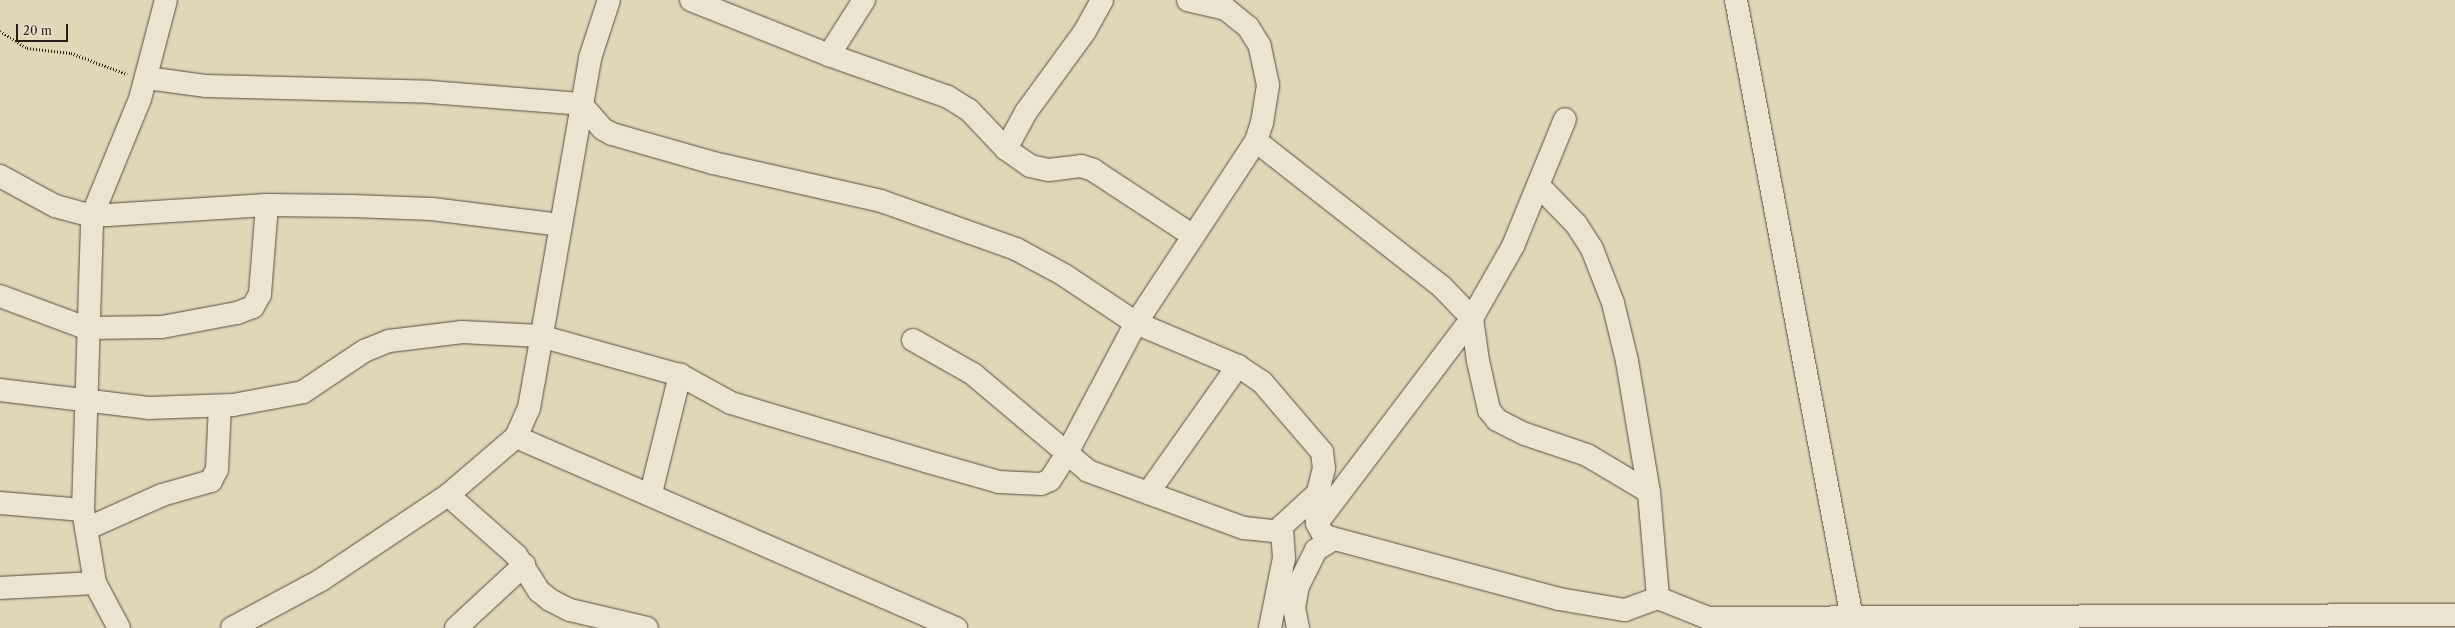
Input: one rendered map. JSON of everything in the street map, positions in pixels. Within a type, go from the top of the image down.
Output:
[{"type":"street","points":[[119,628],[95,583],[85,520],[86,328],[93,252],[92,216],[147,78],[166,0]]},
{"type":"street","points":[[232,628],[321,580],[448,495],[516,437],[529,408],[540,336],[590,58],[609,0]]},
{"type":"street","points":[[691,0],[829,55],[948,97],[969,110],[1006,149],[1039,170],[1081,166],[1093,170],[1192,235]]},
{"type":"street","points":[[829,55],[864,0]]},
{"type":"street","points":[[1006,149],[1026,112],[1085,31],[1102,0]]},
{"type":"street","points":[[0,390],[85,399],[148,408],[220,406],[303,392],[364,351],[389,341],[462,332],[540,336],[680,375],[730,403],[999,482],[1040,484],[1050,480],[1066,455],[1136,323],[1192,235],[1256,141],[1268,85],[1260,46],[1248,27],[1226,9],[1188,0]]},
{"type":"street","points":[[1736,0],[1852,618]]},
{"type":"street","points":[[147,78],[206,86],[430,92],[581,104],[602,129],[612,134],[713,162],[881,201],[1016,249],[1064,275],[1136,323],[1238,366],[1262,382],[1322,452],[1324,468],[1316,495],[1317,523],[1324,536],[1332,540],[1608,610],[1635,609],[1658,598],[1708,618],[1852,618],[1961,623],[2370,622],[2455,615]]},
{"type":"street","points":[[1317,523],[1339,499],[1472,318],[1506,260],[1539,186],[1565,119]]},
{"type":"street","points":[[1256,141],[1442,287],[1472,318],[1478,361],[1489,410],[1496,420],[1525,434],[1586,455],[1649,492]]},
{"type":"street","points":[[0,176],[55,206],[92,216],[267,205],[432,209],[560,225]]},
{"type":"street","points":[[1539,186],[1576,224],[1605,276],[1627,361],[1649,492],[1658,598]]},
{"type":"street","points":[[0,296],[86,328],[162,327],[237,313],[253,307],[260,294],[267,205]]},
{"type":"street","points":[[913,340],[973,374],[1066,455],[1100,477],[1244,528],[1281,532]]},
{"type":"street","points":[[1148,493],[1238,366]]},
{"type":"street","points":[[651,493],[680,375]]},
{"type":"street","points":[[0,503],[85,520],[210,481],[217,469],[220,406]]},
{"type":"street","points":[[516,437],[651,493],[956,628]]},
{"type":"street","points":[[448,495],[524,565],[539,591],[550,600],[570,610],[647,628]]},
{"type":"street","points":[[1270,628],[1284,558],[1281,532],[1288,518],[1316,495]]},
{"type":"street","points":[[1298,628],[1294,608],[1298,586],[1316,550],[1332,540]]},
{"type":"street","points":[[456,628],[524,565]]},
{"type":"street","points":[[0,588],[95,583]]},
{"type":"path","points":[[0,31],[27,48],[71,53],[112,71],[147,78]]}]
